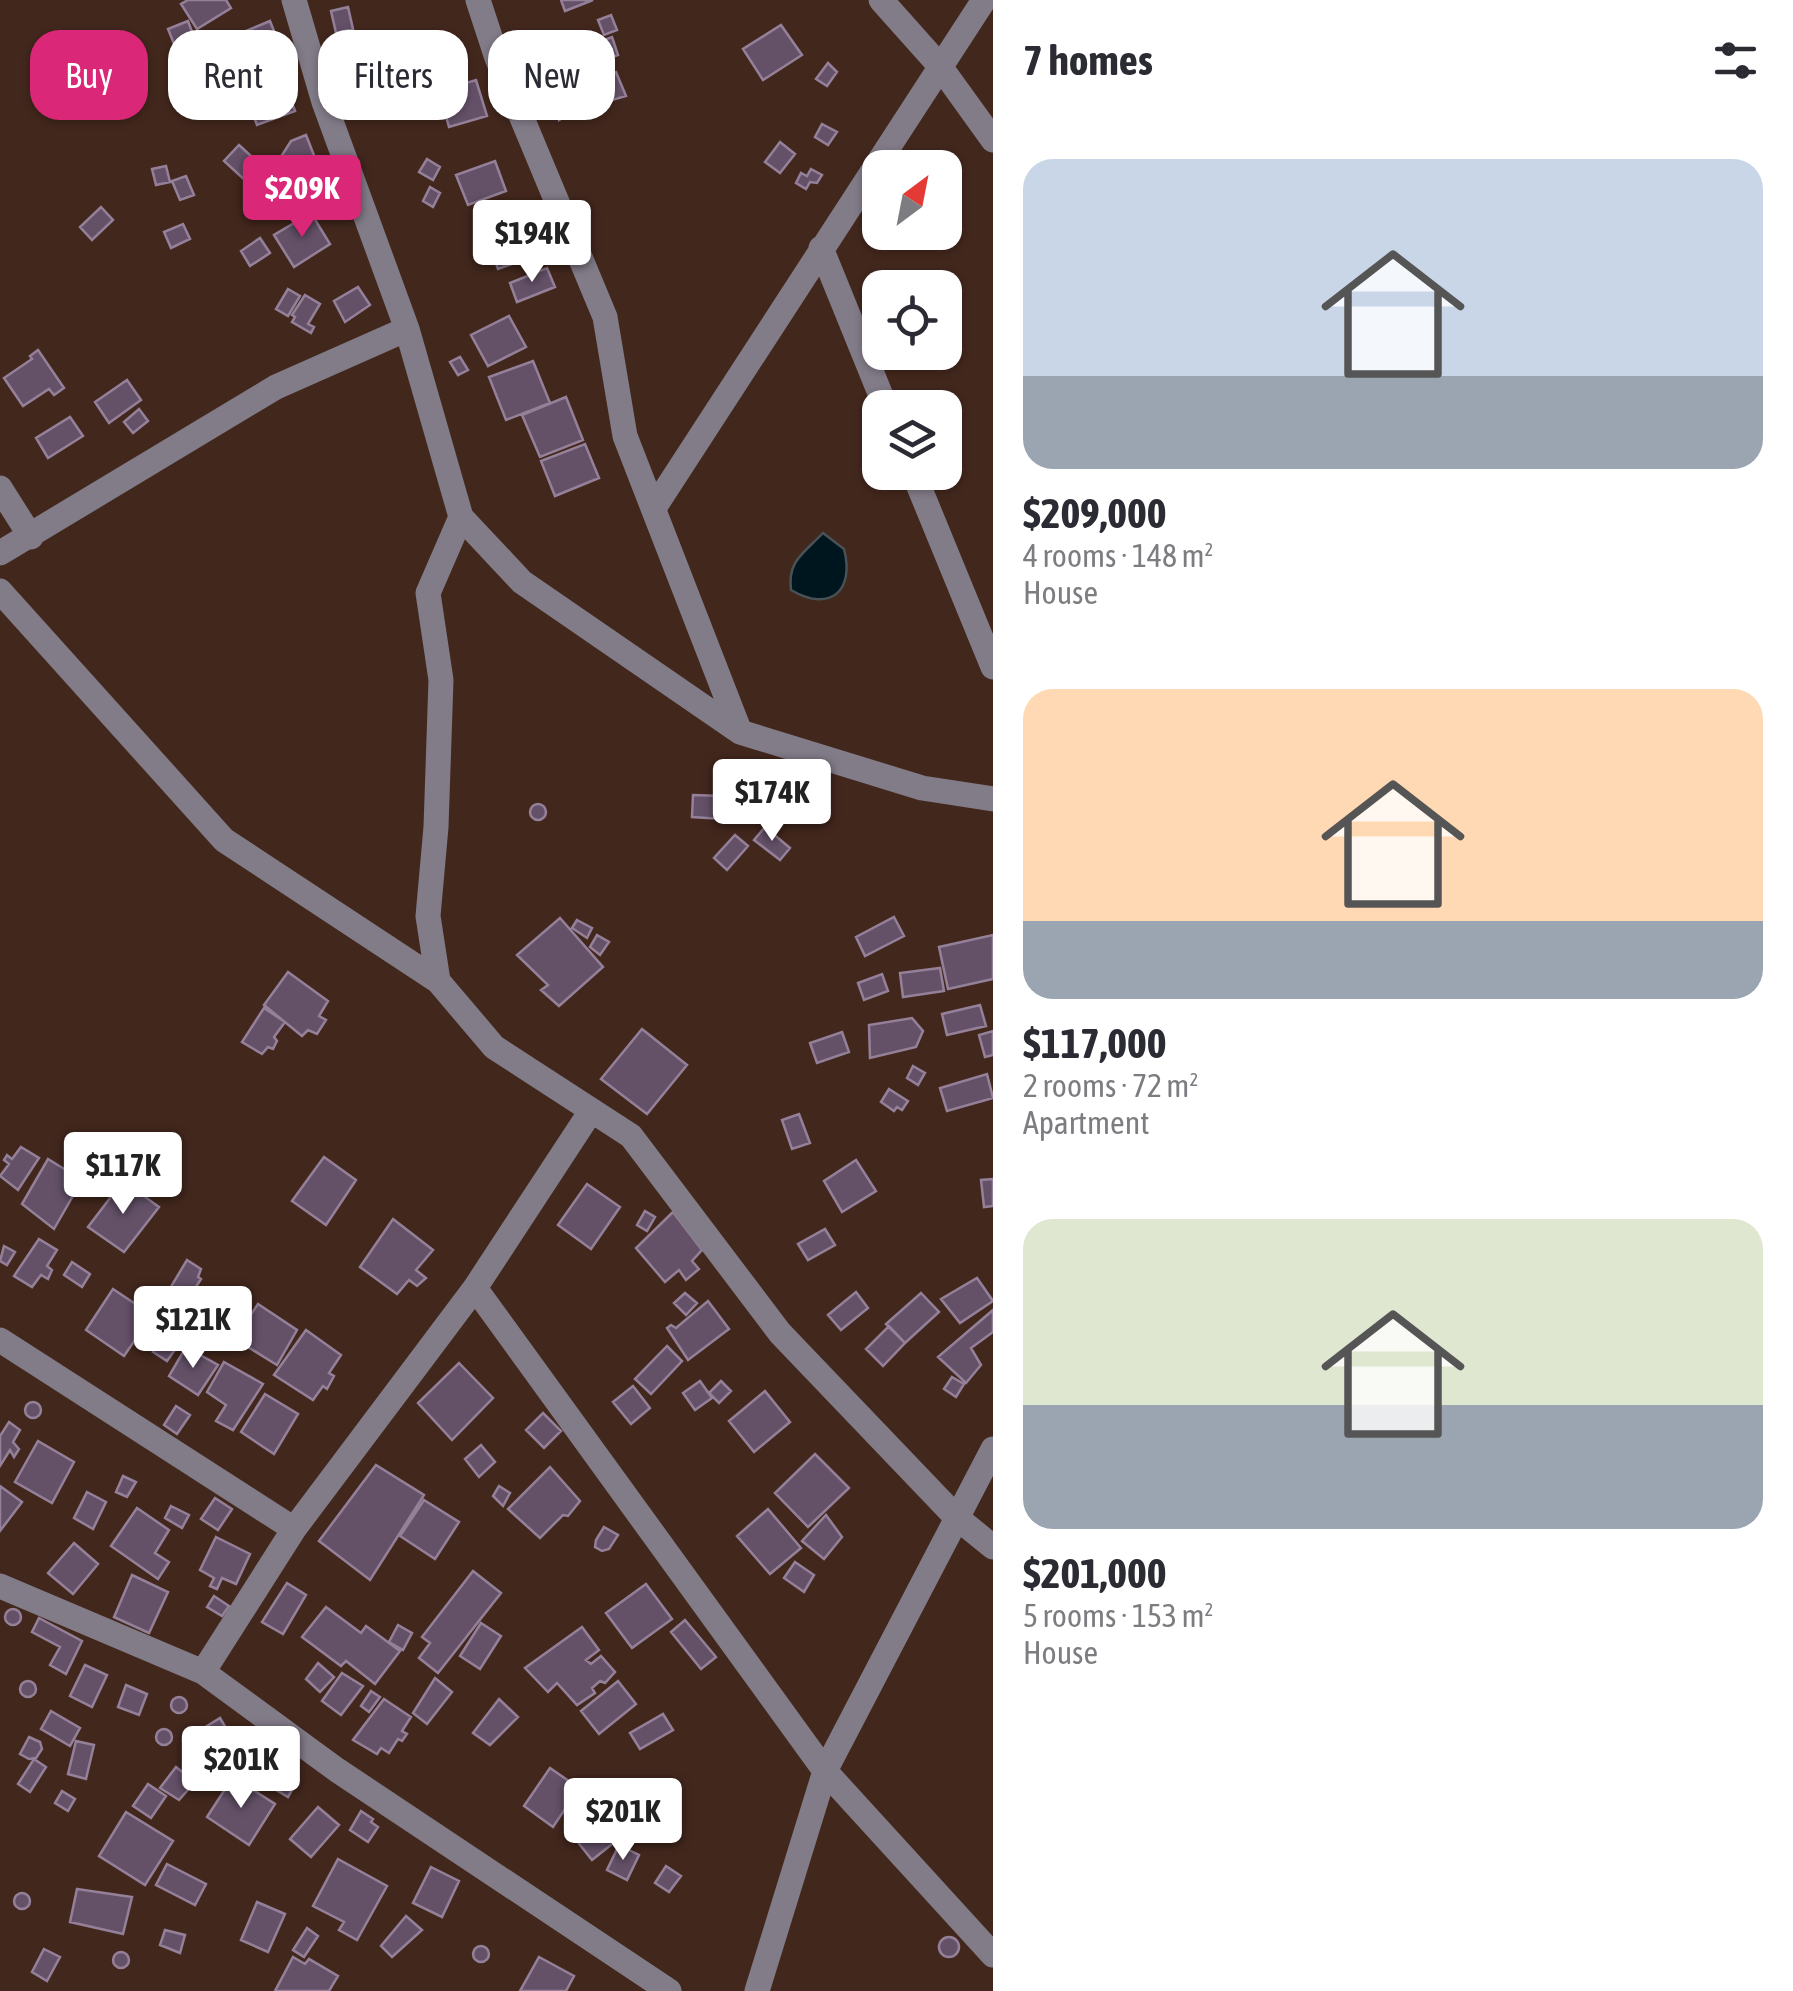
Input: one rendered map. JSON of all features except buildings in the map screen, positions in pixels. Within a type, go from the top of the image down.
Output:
[{"type":"street","points":[[294,0],[324,102],[407,330],[461,516],[522,582],[740,732],[922,788],[993,799]]},
{"type":"street","points":[[478,0],[497,58],[605,317],[625,436],[740,732]]},
{"type":"street","points":[[881,0],[940,65],[993,140]]},
{"type":"street","points":[[654,508],[984,0]]},
{"type":"street","points":[[821,248],[879,390]]},
{"type":"street","points":[[0,553],[276,387],[407,330]]},
{"type":"street","points":[[0,488],[31,537]]},
{"type":"street","points":[[920,490],[993,668]]},
{"type":"street","points":[[438,981],[428,916],[436,827],[440,680],[428,593],[461,516]]},
{"type":"street","points":[[0,591],[224,840],[438,981],[494,1047],[631,1136],[780,1333],[956,1518],[993,1547]]},
{"type":"street","points":[[203,1672],[294,1529],[475,1288],[591,1111]]},
{"type":"street","points":[[475,1288],[826,1770],[993,1954]]},
{"type":"street","points":[[0,1340],[294,1529]]},
{"type":"street","points":[[758,1991],[826,1770],[993,1450]]},
{"type":"street","points":[[0,1586],[203,1672],[337,1770],[670,1991]]},
{"type":"water","points":[[823,533],[844,549],[846,576],[836,594],[828,598],[805,597],[791,590],[794,564]]}]
